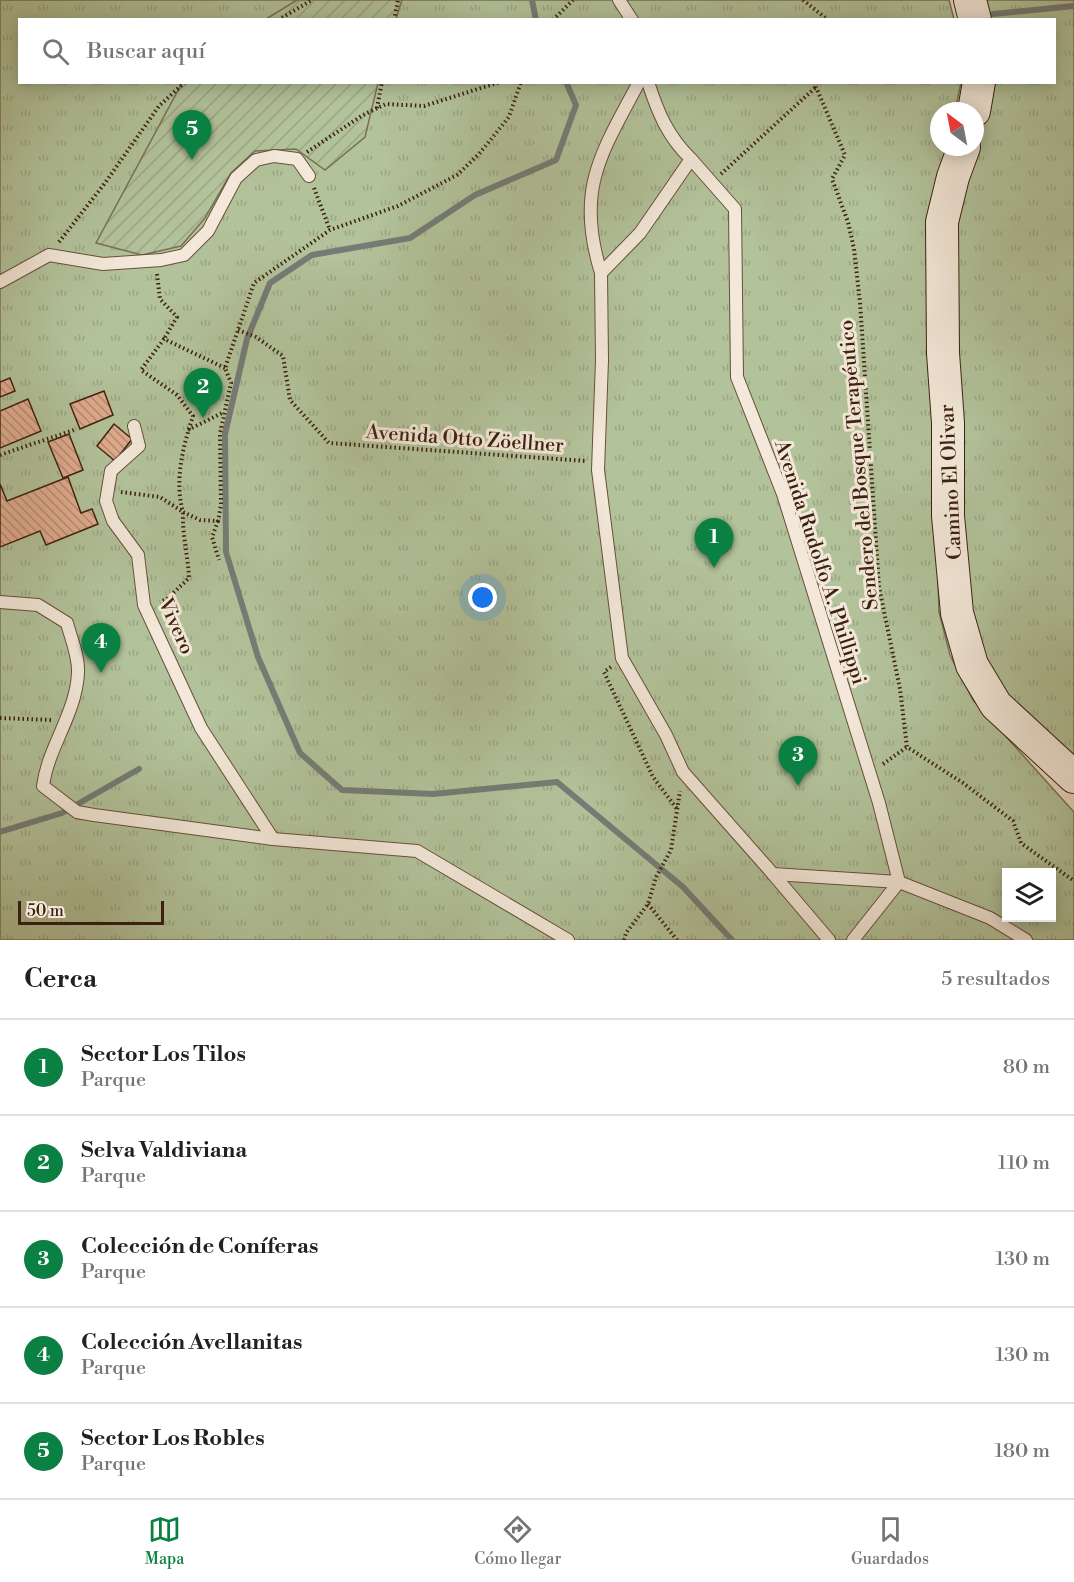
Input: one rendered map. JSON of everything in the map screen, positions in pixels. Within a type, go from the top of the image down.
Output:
[{"type":"main road","points":[[970,0],[974,18]]},
{"type":"main road","points":[[976,102],[979,84]]},
{"type":"main road","name":"Camino El Olivar","points":[[960,156],[952,177],[942,222],[943,353],[948,423],[948,516],[957,613],[972,665],[990,695],[1013,722],[1074,777]]},
{"type":"lane","points":[[619,0],[631,18]]},
{"type":"lane","points":[[638,84],[602,150],[592,180],[590,231],[600,273],[602,360],[598,462],[622,658],[666,735],[683,772],[829,940]]},
{"type":"lane","name":"Avenida Rudolfo A. Phillippi","points":[[649,84],[660,119],[676,145],[735,209],[737,378],[783,494],[869,773],[899,882]]},
{"type":"lane","points":[[0,282],[49,255],[104,264],[155,261],[184,255],[208,231],[236,178],[256,160],[274,156],[297,159],[309,176]]},
{"type":"lane","points":[[600,273],[640,233],[691,159]]},
{"type":"lane","points":[[108,490],[111,471],[139,446],[134,426]]},
{"type":"lane","name":"Vivero","points":[[108,490],[106,501],[113,521],[138,555],[144,605],[201,728],[273,839]]},
{"type":"lane","points":[[0,602],[38,605],[67,623],[75,651],[78,674],[67,720],[44,775],[43,786],[78,812],[273,839],[417,851],[568,940]]},
{"type":"lane","points":[[773,874],[899,882],[990,918],[1026,940]]},
{"type":"lane","points":[[853,940],[899,882]]},
{"type":"path","points":[[281,18],[312,0]]},
{"type":"path","points":[[394,18],[398,0]]},
{"type":"path","points":[[556,18],[573,0]]},
{"type":"path","points":[[803,0],[826,18]]},
{"type":"path","points":[[49,255],[105,183],[159,106],[183,84]]},
{"type":"path","points":[[376,109],[382,84]]},
{"type":"path","points":[[297,159],[386,104],[424,106],[494,84]]},
{"type":"path","points":[[219,560],[212,537],[221,505],[220,434],[231,383],[225,368],[254,283],[330,230],[398,206],[457,176],[479,154],[509,117],[520,84]]},
{"type":"path","points":[[711,182],[816,85]]},
{"type":"path","name":"Sendero del Bosque Terapéutico","points":[[816,85],[845,155],[832,179],[848,222],[854,249],[860,302],[879,587],[900,689],[907,747]]},
{"type":"path","points":[[309,176],[330,230]]},
{"type":"path","points":[[144,605],[167,599],[189,578],[188,553],[182,528],[180,478],[183,446],[193,416],[177,395],[141,370],[177,317],[160,299],[155,261]]},
{"type":"path","name":"Avenida Otto Zöellner","points":[[238,330],[252,335],[284,356],[291,400],[329,443],[598,462]]},
{"type":"path","points":[[164,339],[225,368]]},
{"type":"path","points":[[189,430],[225,412]]},
{"type":"path","points":[[0,455],[74,430]]},
{"type":"path","points":[[108,490],[160,497],[200,520],[218,521]]},
{"type":"path","points":[[622,658],[604,672],[653,777],[677,809]]},
{"type":"path","points":[[0,718],[67,720]]},
{"type":"path","points":[[869,773],[907,747],[963,783],[1014,821],[1021,843],[1074,881]]},
{"type":"path","points":[[624,940],[626,933],[648,904],[656,877],[671,850],[683,772]]},
{"type":"path","points":[[648,904],[677,940]]},
{"type":"green space","points":[[0,0],[949,0],[954,18],[18,18],[18,84],[961,84],[957,102],[930,102],[930,156],[946,156],[928,231],[939,612],[950,655],[973,700],[1074,812],[1074,940],[0,940]]},
{"type":"green space","points":[[297,0],[402,0],[396,18],[268,18]]},
{"type":"green space","points":[[975,0],[1074,0],[1074,770],[984,676],[952,514],[958,178],[970,156],[984,156],[984,84],[1056,84],[1056,18],[980,18]]},
{"type":"green space","points":[[181,84],[378,84],[365,137],[325,170],[296,149],[255,151],[231,173],[205,218],[181,246],[142,255],[96,243]]},
{"type":"building","points":[[10,378],[15,391],[0,397],[0,382]]},
{"type":"building","points":[[104,391],[113,415],[80,429],[70,404]]},
{"type":"building","points":[[28,399],[41,431],[0,448],[0,411]]},
{"type":"building","points":[[114,424],[132,439],[115,461],[97,446]]},
{"type":"building","points":[[69,434],[83,470],[63,478],[48,442]]},
{"type":"building","points":[[68,477],[81,513],[92,509],[98,524],[46,545],[40,531],[0,547],[0,484],[7,501]]},
{"type":"waterway","points":[[532,0],[536,18]]},
{"type":"waterway","points":[[993,14],[1074,6]]},
{"type":"waterway","points":[[567,84],[576,105],[556,160],[475,195],[410,238],[312,255],[270,283],[247,339],[225,434],[226,552],[258,657],[300,753],[342,790],[433,794],[557,782],[683,887],[732,940]]},
{"type":"waterway","points":[[0,832],[62,813],[139,769]]},
{"type":"place","name":"Sector Los Robles","points":[[192,160]]},
{"type":"place","name":"Selva Valdiviana","points":[[203,418]]},
{"type":"place","name":"Sector Los Tilos","points":[[714,568]]},
{"type":"place","name":"Colección Avellanitas","points":[[101,673]]},
{"type":"place","name":"Colección de Coníferas","points":[[798,786]]}]
